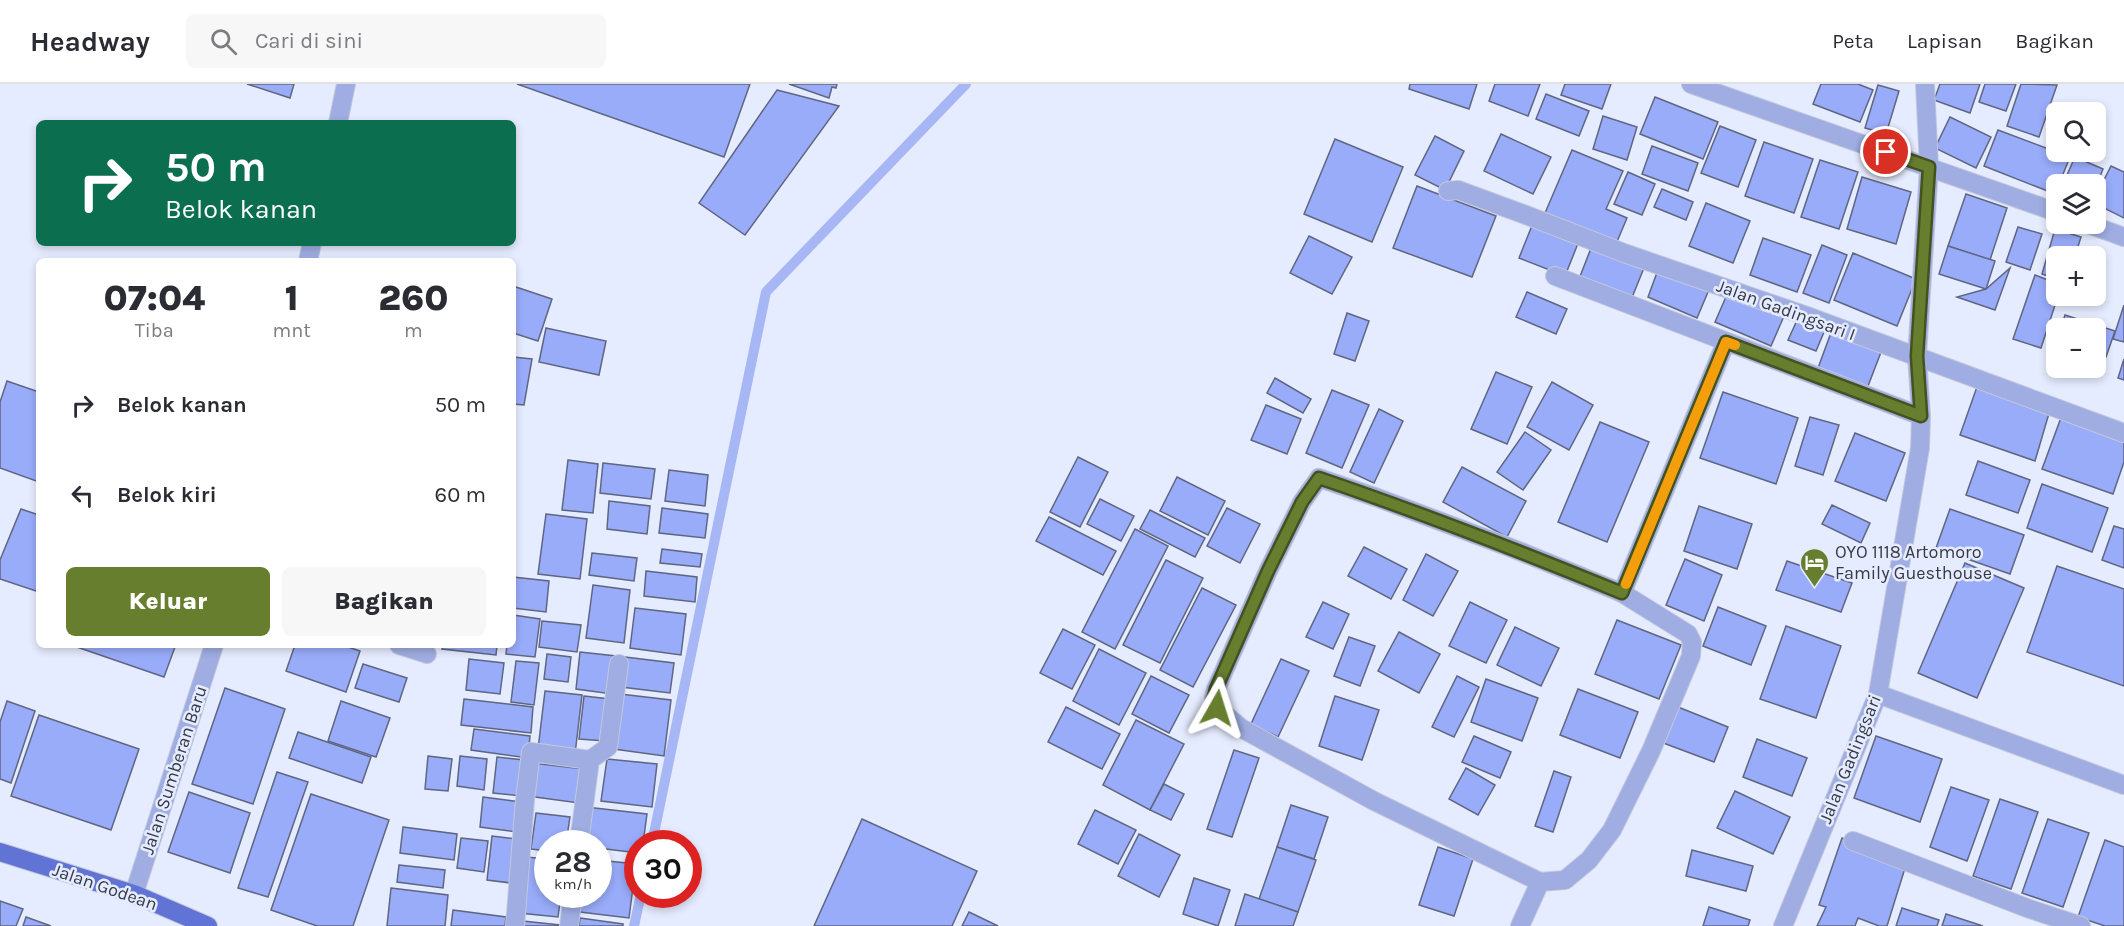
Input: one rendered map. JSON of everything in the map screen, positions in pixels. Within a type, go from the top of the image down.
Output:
[{"type":"main road","name":"Jalan Godean","points":[[0,852],[134,894],[208,926]]},
{"type":"street","points":[[339,120],[346,84]]},
{"type":"street","points":[[1691,84],[2046,208]]},
{"type":"street","name":"Jalan Gadingsari","points":[[1783,926],[1878,694],[1920,448],[1921,416],[1917,356],[1929,167],[1925,84]]},
{"type":"street","name":"Jalan Gadingsari I","points":[[1448,191],[1458,190],[1624,254],[1807,316],[2124,433]]},
{"type":"street","points":[[2106,230],[2124,237]]},
{"type":"street","points":[[1554,276],[1921,416]]},
{"type":"street","points":[[1622,593],[1726,342]]},
{"type":"street","points":[[1319,478],[1514,549],[1622,593],[1688,633],[1692,642],[1691,656],[1651,751],[1612,830],[1589,860],[1565,880],[1540,882],[1374,801],[1241,728],[1217,708],[1214,698],[1216,689],[1268,571],[1302,502],[1319,478]]},
{"type":"street","name":"Jalan Sumberan Baru","points":[[134,894],[213,648]]},
{"type":"street","points":[[408,648],[427,654]]},
{"type":"street","points":[[515,926],[531,752],[590,760],[608,747],[619,664]]},
{"type":"street","points":[[1878,694],[2124,785]]},
{"type":"street","points":[[581,830],[590,760]]},
{"type":"street","points":[[1853,841],[2027,908],[2081,926]]},
{"type":"street","points":[[1520,926],[1540,882]]},
{"type":"street","points":[[569,926],[571,908]]},
{"type":"building","points":[[247,84],[294,84],[290,98]]},
{"type":"building","points":[[517,84],[750,84],[724,157]]},
{"type":"building","points":[[789,84],[837,84],[836,88],[832,87],[829,98]]},
{"type":"building","points":[[1410,84],[1477,84],[1469,109],[1409,89]]},
{"type":"building","points":[[1495,84],[1540,84],[1528,116],[1489,101]]},
{"type":"building","points":[[1565,84],[1611,84],[1602,109],[1561,95]]},
{"type":"building","points":[[1821,84],[1858,84],[1873,90],[1860,122],[1813,104]]},
{"type":"building","points":[[1940,84],[1980,84],[1970,113],[1934,100]]},
{"type":"building","points":[[1985,84],[2016,84],[2006,111],[1979,102]]},
{"type":"building","points":[[2021,84],[2057,85],[2051,102],[2046,102],[2046,117],[2039,137],[2007,126]]},
{"type":"building","points":[[1878,85],[1899,91],[1886,134],[1865,128]]},
{"type":"building","points":[[777,90],[839,106],[745,235],[699,203]]},
{"type":"building","points":[[1546,94],[1589,111],[1579,136],[1536,119]]},
{"type":"building","points":[[1655,97],[1718,122],[1703,159],[1640,134]]},
{"type":"building","points":[[1603,116],[1637,127],[1627,160],[1593,149]]},
{"type":"building","points":[[1950,117],[1991,137],[1976,168],[1935,148]]},
{"type":"building","points":[[1720,126],[1756,140],[1738,187],[1701,173]]},
{"type":"building","points":[[1998,130],[2046,148],[2046,162],[2068,162],[2063,174],[2046,174],[2046,190],[1984,166]]},
{"type":"building","points":[[1501,134],[1551,157],[1533,194],[1484,171]]},
{"type":"building","points":[[1435,136],[1464,151],[1445,190],[1415,175]]},
{"type":"building","points":[[1335,139],[1403,167],[1372,242],[1304,214]]},
{"type":"building","points":[[1764,142],[1813,159],[1794,213],[1745,196]]},
{"type":"building","points":[[1652,146],[1698,163],[1688,191],[1642,174]]},
{"type":"building","points":[[1572,150],[1623,171],[1606,209],[1627,218],[1616,244],[1545,213]]},
{"type":"building","points":[[1820,160],[1858,172],[1839,229],[1801,217]]},
{"type":"building","points":[[2073,162],[2087,162],[2103,169],[2101,174],[2067,174]]},
{"type":"building","points":[[2111,166],[2124,172],[2124,218],[2106,209],[2106,176]]},
{"type":"building","points":[[1628,172],[1655,184],[1642,215],[1614,204]]},
{"type":"building","points":[[1862,177],[1911,192],[1896,244],[1847,229]]},
{"type":"building","points":[[1417,186],[1496,216],[1472,277],[1393,248]]},
{"type":"building","points":[[1662,189],[1693,202],[1686,220],[1654,207]]},
{"type":"building","points":[[1966,194],[2007,208],[1990,260],[1948,246]]},
{"type":"building","points":[[1706,203],[1750,221],[1733,263],[1689,246]]},
{"type":"building","points":[[1533,223],[1579,241],[1565,276],[1519,258]]},
{"type":"building","points":[[2018,227],[2042,234],[2030,270],[2006,262]]},
{"type":"building","points":[[2054,234],[2071,234],[2081,237],[2078,246],[2050,246]]},
{"type":"building","points":[[1309,236],[1352,257],[1332,294],[1290,273]]},
{"type":"building","points":[[1763,238],[1811,255],[1797,292],[1750,275]]},
{"type":"building","points":[[1593,243],[1646,263],[1631,300],[1579,279]]},
{"type":"building","points":[[1822,245],[1847,255],[1829,303],[1803,293]]},
{"type":"building","points":[[1948,246],[1995,261],[1986,289],[1939,274]]},
{"type":"building","points":[[1853,253],[1916,279],[1897,326],[1834,300]]},
{"type":"building","points":[[2046,260],[2046,275],[2042,274]]},
{"type":"building","points":[[1659,267],[1711,285],[1697,318],[1648,297]]},
{"type":"building","points":[[2010,268],[1995,310],[1957,297],[1986,289]]},
{"type":"building","points":[[2035,275],[2046,279],[2046,306],[2055,306],[2051,318],[2046,318],[2046,333],[2041,348],[2013,339]]},
{"type":"building","points":[[516,287],[552,299],[538,341],[516,334]]},
{"type":"building","points":[[1729,290],[1785,314],[1771,346],[1715,322]]},
{"type":"building","points":[[1527,292],[1567,309],[1556,334],[1516,317]]},
{"type":"building","points":[[2124,305],[2124,342],[2113,339]]},
{"type":"building","points":[[1347,313],[1369,321],[1355,361],[1334,354]]},
{"type":"building","points":[[1799,316],[1827,325],[1816,351],[1788,340]]},
{"type":"building","points":[[546,328],[606,341],[599,375],[539,362]]},
{"type":"building","points":[[2106,328],[2115,331],[2106,357]]},
{"type":"building","points":[[1832,330],[1883,347],[1868,386],[1818,368]]},
{"type":"building","points":[[516,357],[532,359],[524,405],[516,404]]},
{"type":"building","points":[[2124,359],[2124,380],[2118,378]]},
{"type":"building","points":[[1496,372],[1532,387],[1507,444],[1471,429]]},
{"type":"building","points":[[1275,378],[1311,399],[1303,413],[1267,393]]},
{"type":"building","points":[[7,381],[36,391],[36,481],[0,468],[0,402]]},
{"type":"building","points":[[1552,382],[1593,405],[1569,450],[1527,427]]},
{"type":"building","points":[[1978,384],[2050,410],[2035,461],[1960,435]]},
{"type":"building","points":[[1332,390],[1369,405],[1342,468],[1306,453]]},
{"type":"building","points":[[1723,392],[1798,418],[1776,484],[1700,458]]},
{"type":"building","points":[[1266,405],[1301,419],[1287,454],[1251,440]]},
{"type":"building","points":[[1379,409],[1403,421],[1374,483],[1350,472]]},
{"type":"building","points":[[2062,415],[2124,437],[2124,462],[2113,494],[2042,469]]},
{"type":"building","points":[[1810,417],[1839,425],[1823,475],[1795,466]]},
{"type":"building","points":[[1600,422],[1649,442],[1607,542],[1558,522]]},
{"type":"building","points":[[1525,432],[1551,450],[1523,490],[1497,472]]},
{"type":"building","points":[[1855,433],[1905,453],[1886,501],[1835,481]]},
{"type":"building","points":[[1078,457],[1108,472],[1080,527],[1050,512]]},
{"type":"building","points":[[568,460],[598,464],[593,513],[562,510]]},
{"type":"building","points":[[1978,461],[2030,480],[2018,513],[1966,495]]},
{"type":"building","points":[[603,463],[655,469],[651,499],[600,493]]},
{"type":"building","points":[[1462,467],[1526,501],[1507,537],[1443,502]]},
{"type":"building","points":[[669,470],[708,475],[705,506],[665,501]]},
{"type":"building","points":[[1177,477],[1225,501],[1208,535],[1160,511]]},
{"type":"building","points":[[2042,484],[2108,508],[2092,552],[2027,528]]},
{"type":"building","points":[[1100,499],[1134,516],[1121,541],[1087,524]]},
{"type":"building","points":[[609,501],[650,506],[647,534],[607,529]]},
{"type":"building","points":[[1832,505],[1870,523],[1861,543],[1822,524]]},
{"type":"building","points":[[1699,506],[1752,524],[1737,569],[1684,551]]},
{"type":"building","points":[[662,508],[708,514],[705,538],[659,533]]},
{"type":"building","points":[[1227,508],[1260,524],[1240,563],[1207,546]]},
{"type":"building","points":[[21,509],[36,514],[36,591],[0,579],[0,560]]},
{"type":"building","points":[[1950,509],[2024,535],[2010,574],[1936,548]]},
{"type":"building","points":[[1150,510],[1205,538],[1195,557],[1140,529]]},
{"type":"building","points":[[546,514],[587,519],[580,579],[538,574]]},
{"type":"building","points":[[1049,517],[1116,551],[1103,575],[1036,541]]},
{"type":"building","points":[[2114,526],[2124,529],[2124,568],[2102,560]]},
{"type":"building","points":[[1135,529],[1168,546],[1115,649],[1082,632]]},
{"type":"building","points":[[1364,547],[1407,569],[1391,599],[1348,576]]},
{"type":"building","points":[[662,549],[702,554],[700,567],[660,563]]},
{"type":"building","points":[[592,553],[637,558],[634,581],[589,575]]},
{"type":"building","points":[[1426,554],[1458,571],[1433,616],[1403,600]]},
{"type":"building","points":[[1685,559],[1722,575],[1704,621],[1666,605]]},
{"type":"building","points":[[1166,560],[1203,578],[1160,663],[1123,645]]},
{"type":"building","name":"OYO 1118 Artomoro Family Guesthouse","points":[[1787,561],[1852,583],[1841,612],[1776,590]]},
{"type":"building","points":[[1965,563],[2024,588],[1977,698],[1918,673]]},
{"type":"building","points":[[2057,566],[2124,589],[2124,686],[2027,652]]},
{"type":"building","points":[[646,571],[697,577],[695,602],[644,596]]},
{"type":"building","points":[[516,577],[549,581],[546,612],[516,608]]},
{"type":"building","points":[[593,585],[630,590],[624,643],[586,638]]},
{"type":"building","points":[[1202,588],[1236,605],[1193,687],[1160,670]]},
{"type":"building","points":[[1323,602],[1349,614],[1333,649],[1306,637]]},
{"type":"building","points":[[1470,602],[1507,620],[1486,663],[1449,646]]},
{"type":"building","points":[[1718,607],[1766,626],[1751,665],[1703,646]]},
{"type":"building","points":[[635,608],[686,614],[681,655],[630,648]]},
{"type":"building","points":[[516,615],[540,619],[535,657],[506,654],[507,648],[516,648]]},
{"type":"building","points":[[1617,620],[1681,645],[1659,699],[1595,674]]},
{"type":"building","points":[[542,621],[581,625],[577,652],[539,647]]},
{"type":"building","points":[[1786,626],[1841,646],[1816,718],[1760,699]]},
{"type":"building","points":[[1515,627],[1559,648],[1541,686],[1497,665]]},
{"type":"building","points":[[1063,629],[1095,645],[1072,689],[1040,673]]},
{"type":"building","points":[[1399,632],[1440,654],[1419,693],[1378,671]]},
{"type":"building","points":[[1349,637],[1375,646],[1360,686],[1334,676]]},
{"type":"building","points":[[80,648],[175,648],[164,677]]},
{"type":"building","points":[[294,648],[351,648],[360,651],[346,692],[286,671]]},
{"type":"building","points":[[442,648],[497,648],[496,655]]},
{"type":"building","points":[[1099,649],[1146,673],[1119,725],[1073,701]]},
{"type":"building","points":[[580,652],[616,656],[612,694],[576,689]]},
{"type":"building","points":[[547,654],[571,657],[568,682],[544,679]]},
{"type":"building","points":[[625,657],[674,663],[670,693],[621,687]]},
{"type":"building","points":[[469,659],[504,663],[500,694],[466,690]]},
{"type":"building","points":[[1281,659],[1309,671],[1278,737],[1251,724]]},
{"type":"building","points":[[516,661],[539,663],[534,705],[511,702]]},
{"type":"building","points":[[363,664],[407,678],[399,702],[355,688]]},
{"type":"building","points":[[1151,676],[1189,695],[1169,733],[1132,714]]},
{"type":"building","points":[[1457,676],[1479,687],[1454,737],[1432,727]]},
{"type":"building","points":[[1486,679],[1538,698],[1522,741],[1471,722]]},
{"type":"building","points":[[225,688],[285,709],[253,804],[192,784]]},
{"type":"building","points":[[1578,689],[1638,712],[1620,758],[1560,735]]},
{"type":"building","points":[[545,691],[582,695],[575,754],[538,749]]},
{"type":"building","points":[[620,694],[671,700],[664,756],[614,749]]},
{"type":"building","points":[[584,696],[610,699],[605,741],[579,739]]},
{"type":"building","points":[[1335,696],[1379,710],[1362,760],[1319,746]]},
{"type":"building","points":[[464,699],[533,707],[531,733],[461,725]]},
{"type":"building","points":[[7,701],[35,711],[11,783],[0,779],[0,722]]},
{"type":"building","points":[[341,701],[390,718],[376,757],[328,741]]},
{"type":"building","points":[[1673,705],[1728,727],[1714,762],[1658,741]]},
{"type":"building","points":[[1066,707],[1120,734],[1102,769],[1048,742]]},
{"type":"building","points":[[39,715],[139,749],[111,830],[11,796]]},
{"type":"building","points":[[1136,720],[1184,744],[1150,810],[1103,785]]},
{"type":"building","points":[[474,729],[530,736],[528,758],[471,750]]},
{"type":"building","points":[[298,732],[371,757],[362,783],[289,758]]},
{"type":"building","points":[[1474,736],[1511,752],[1500,778],[1462,762]]},
{"type":"building","points":[[1876,736],[1942,759],[1920,822],[1854,798]]},
{"type":"building","points":[[1757,739],[1807,758],[1792,796],[1743,777]]},
{"type":"building","points":[[1234,750],[1259,758],[1232,837],[1207,829]]},
{"type":"building","points":[[428,756],[452,759],[448,791],[425,789]]},
{"type":"building","points":[[460,756],[487,759],[484,790],[457,786]]},
{"type":"building","points":[[497,757],[525,760],[521,796],[493,793]]},
{"type":"building","points":[[607,759],[657,764],[652,807],[601,801]]},
{"type":"building","points":[[532,763],[584,769],[579,803],[528,796]]},
{"type":"building","points":[[1466,768],[1495,785],[1478,815],[1449,799]]},
{"type":"building","points":[[1554,771],[1571,777],[1553,832],[1535,826]]},
{"type":"building","points":[[277,772],[308,782],[268,897],[238,888]]},
{"type":"building","points":[[1164,784],[1184,794],[1171,820],[1150,810]]},
{"type":"building","points":[[1951,787],[1989,800],[1967,861],[1930,847]]},
{"type":"building","points":[[1735,791],[1790,817],[1773,854],[1717,828]]},
{"type":"building","points":[[189,792],[250,813],[230,873],[168,852]]},
{"type":"building","points":[[311,794],[389,820],[353,926],[317,926],[271,910]]},
{"type":"building","points":[[483,797],[521,802],[517,832],[480,827]]},
{"type":"building","points":[[2000,799],[2038,812],[2011,889],[1973,876]]},
{"type":"building","points":[[1291,805],[1328,817],[1314,859],[1277,847]]},
{"type":"building","points":[[586,807],[647,814],[645,830],[624,830],[624,851],[612,850],[612,830],[583,830]]},
{"type":"building","points":[[1095,810],[1136,830],[1118,864],[1078,844]]},
{"type":"building","points":[[536,813],[570,817],[568,830],[534,830],[534,849],[531,849]]},
{"type":"building","points":[[862,819],[977,871],[952,926],[814,926]]},
{"type":"building","points":[[2048,819],[2089,833],[2063,907],[2022,893]]},
{"type":"building","points":[[403,827],[457,834],[454,860],[400,853]]},
{"type":"building","points":[[1139,834],[1180,855],[1159,897],[1118,876]]},
{"type":"building","points":[[492,836],[517,839],[511,883],[487,880]]},
{"type":"building","points":[[461,838],[488,841],[484,872],[457,868]]},
{"type":"building","points":[[1842,838],[1906,865],[1887,926],[1879,926],[1858,918],[1855,926],[1817,926],[1826,907],[1819,905]]},
{"type":"building","points":[[2105,840],[2124,847],[2124,926],[2105,926],[2078,917]]},
{"type":"building","points":[[1277,847],[1316,860],[1298,912],[1259,899]]},
{"type":"building","points":[[1438,847],[1473,859],[1454,916],[1419,905]]},
{"type":"building","points":[[1692,850],[1753,866],[1746,891],[1686,876]]},
{"type":"building","points":[[525,857],[534,858],[534,908],[559,908],[558,917],[519,913]]},
{"type":"building","points":[[612,861],[624,863],[624,908],[630,908],[629,918],[572,911],[572,908],[612,908]]},
{"type":"building","points":[[399,865],[445,870],[443,888],[397,882]]},
{"type":"building","points":[[1194,878],[1230,890],[1218,926],[1183,914]]},
{"type":"building","points":[[391,888],[448,895],[445,926],[387,926]]},
{"type":"building","points":[[1245,894],[1298,912],[1293,926],[1235,926]]},
{"type":"building","points":[[0,901],[23,909],[16,926],[0,926]]},
{"type":"building","points":[[1709,907],[1750,920],[1748,926],[1703,926]]},
{"type":"building","points":[[1902,908],[1939,920],[1937,926],[1896,926]]},
{"type":"building","points":[[453,910],[506,917],[505,926],[451,926]]},
{"type":"building","points":[[969,912],[998,926],[962,926]]},
{"type":"building","points":[[1946,914],[1983,926],[1942,926]]},
{"type":"building","points":[[26,917],[51,926],[23,926]]},
{"type":"building","points":[[580,918],[623,924],[623,926],[579,926]]},
{"type":"building","points":[[523,921],[560,925],[560,926],[522,926]]},
{"type":"waterway","points":[[655,830],[766,292],[966,84]]},
{"type":"waterway","points":[[634,926],[638,908]]},
{"type":"slow traffic","points":[[1626,584],[1726,342],[1735,345]]},
{"type":"place","name":"OYO 1118 Artomoro Family Guesthouse","points":[[1814,588]]},
{"type":"route","points":[[1217,708],[1214,698],[1216,689],[1268,571],[1302,502],[1319,478],[1495,542],[1622,593],[1726,342],[1921,416],[1917,356],[1929,167],[1886,152]]}]
